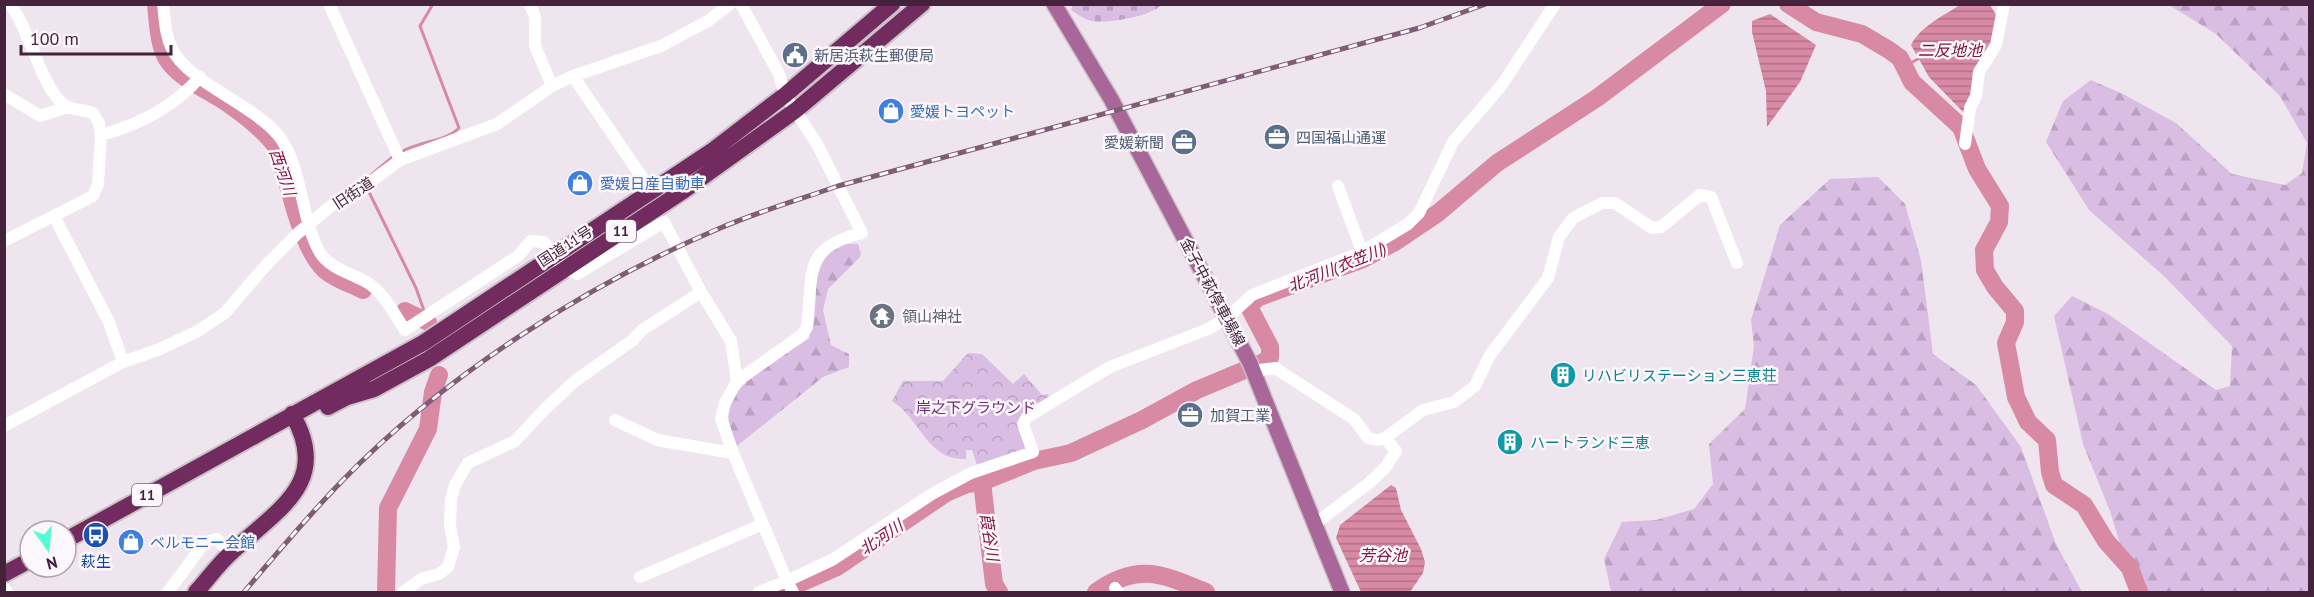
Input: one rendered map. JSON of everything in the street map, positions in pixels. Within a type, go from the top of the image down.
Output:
[{"type":"highway","name":"国道11号","points":[[78,533],[228,450],[294,418],[374,389],[429,359],[652,192],[712,151],[785,95],[892,4]]},
{"type":"highway","name":"国道11号","points":[[559,262],[682,191],[796,110],[922,4]]},
{"type":"highway","points":[[196,592],[230,553],[289,501],[299,488],[307,458],[306,440],[294,418]]},
{"type":"highway","points":[[4,574],[18,566]]},
{"type":"main road","name":"金子中萩停車場線","points":[[1054,4],[1096,71],[1252,368],[1342,592]]},
{"type":"street","points":[[10,4],[46,80],[67,107]]},
{"type":"street","points":[[163,4],[166,34],[173,51],[197,82],[239,102],[277,134],[287,148],[304,228],[320,253],[336,268],[368,283],[381,294],[405,330],[519,256],[531,241],[544,243],[559,262],[577,274],[664,222],[701,292],[731,341],[737,381]]},
{"type":"street","points":[[329,4],[398,156]]},
{"type":"street","points":[[530,4],[535,17],[535,46],[552,86]]},
{"type":"street","name":"旧街道","points":[[4,426],[123,362],[198,331],[225,313],[267,264],[304,228],[332,206],[372,182],[398,156],[497,124],[552,86],[573,76],[661,46],[708,21],[730,4]]},
{"type":"street","points":[[741,4],[779,74],[785,95],[817,144],[862,233],[838,239],[821,252],[813,267],[807,327],[802,335],[737,381],[725,403],[720,419],[790,586]]},
{"type":"street","points":[[759,592],[790,586],[932,494],[971,472],[1033,452],[1023,424],[1026,417],[1065,395],[1079,384],[1110,367],[1185,339],[1227,318],[1252,295],[1362,252],[1408,224],[1419,213],[1453,142],[1501,86],[1555,4]]},
{"type":"street","points":[[1965,137],[1970,108],[1976,96],[1979,72],[1996,45],[2004,4]]},
{"type":"street","points":[[573,76],[652,192]]},
{"type":"street","points":[[100,135],[147,120],[197,82]]},
{"type":"street","points":[[4,94],[40,116],[67,107],[93,113],[99,123],[100,135],[98,184],[93,196],[4,241]]},
{"type":"street","points":[[1338,186],[1362,252]]},
{"type":"street","points":[[1252,368],[1275,368],[1354,419],[1368,438],[1377,440],[1385,438],[1423,410],[1454,402],[1475,386],[1490,356],[1548,278],[1559,237],[1573,219],[1587,209],[1602,203],[1615,203],[1652,228],[1661,227],[1700,195],[1711,197],[1737,263]]},
{"type":"street","points":[[54,216],[109,322],[123,362]]},
{"type":"street","points":[[404,592],[421,579],[439,574],[448,567],[454,547],[450,525],[451,500],[455,485],[468,463],[515,441],[575,381],[633,340],[642,330],[701,292]]},
{"type":"street","points":[[615,420],[657,440],[733,453]]},
{"type":"street","points":[[1316,524],[1385,468],[1396,451],[1385,438]]},
{"type":"street","points":[[640,577],[763,524]]},
{"type":"street","points":[[168,592],[205,542],[217,539],[230,553]]},
{"type":"green space","points":[[1073,4],[1161,5],[1147,13],[1126,19],[1095,21],[1088,20],[1071,10]]},
{"type":"green space","points":[[2169,5],[2309,5],[2309,592],[2131,592],[2132,583],[2110,511],[2083,444],[2054,316],[2072,296],[2108,314],[2216,390],[2230,386],[2232,346],[2165,277],[2089,210],[2046,142],[2063,101],[2091,80],[2123,94],[2176,123],[2232,174],[2285,185],[2302,173],[2307,143],[2280,96],[2216,34]]},
{"type":"green space","points":[[1878,177],[1905,204],[1921,260],[1933,354],[1976,385],[2021,447],[2056,544],[2082,592],[1611,592],[1604,559],[1622,522],[1656,520],[1694,509],[1713,484],[1709,444],[1745,409],[1754,346],[1751,320],[1780,225],[1830,179]]},
{"type":"green space","points":[[846,244],[858,244],[861,254],[859,258],[828,289],[823,310],[831,345],[849,354],[849,367],[823,377],[737,446],[728,413],[733,399],[746,383],[746,378],[810,338],[809,326],[816,283],[823,263],[828,254],[836,248]]},
{"type":"green space","name":"岸之下グラウンド","points":[[968,353],[982,354],[1013,384],[1024,374],[1042,395],[1048,394],[1049,398],[1022,415],[1026,449],[977,465],[972,450],[966,450],[966,459],[953,458],[942,453],[925,437],[902,408],[892,401],[903,381],[943,381]]},
{"type":"water","name":"二反地池","points":[[1960,5],[1990,5],[1998,18],[1993,39],[1964,113],[1929,77],[1911,45],[1926,27]]},
{"type":"water","points":[[1770,14],[1816,45],[1800,82],[1767,127],[1766,91],[1752,32],[1752,21]]},
{"type":"water","name":"芳谷池","points":[[1391,485],[1396,488],[1401,510],[1421,549],[1425,562],[1423,573],[1410,592],[1361,592],[1336,538],[1340,525]]},
{"type":"waterway","name":"西河川","points":[[156,4],[160,39],[167,59],[180,73],[237,110],[269,138],[280,152],[296,215],[317,260],[325,270],[338,279],[363,290]]},
{"type":"waterway","points":[[401,152],[447,136],[459,128],[420,26],[433,4]]},
{"type":"waterway","name":"北河川(衣笠川)","points":[[780,592],[837,567],[946,493],[967,484],[982,482],[1034,461],[1071,453],[1142,420],[1197,390],[1264,362],[1270,357],[1270,347],[1249,307],[1257,298],[1363,259],[1395,242],[1438,213],[1497,163],[1597,98],[1722,4]]},
{"type":"waterway","name":"北河川(衣笠川)","points":[[1788,4],[1816,22],[1862,34],[1889,50],[1900,58],[1912,82],[1961,127],[1977,169],[2000,206],[1999,222],[1984,250],[1985,270],[1995,287],[2015,311],[2015,322],[2006,343],[2016,397],[2028,422],[2047,440],[2050,472],[2054,485],[2084,505],[2106,541],[2130,568],[2139,592]]},
{"type":"waterway","points":[[1905,66],[1918,59]]},
{"type":"waterway","points":[[364,181],[395,155]]},
{"type":"waterway","points":[[368,190],[416,288],[428,322]]},
{"type":"waterway","name":"西河川","points":[[405,311],[428,322]]},
{"type":"waterway","name":"西河川","points":[[386,592],[388,508],[428,429],[433,392],[439,375]]},
{"type":"waterway","name":"葭谷川","points":[[982,482],[994,584],[999,592]]},
{"type":"waterway","name":"葭谷川","points":[[1096,592],[1111,583],[1138,574],[1163,576],[1206,592]]},
{"type":"railway","points":[[244,592],[343,480],[425,405],[518,337],[618,277],[668,252],[748,217],[838,186],[1419,28],[1486,4]]},
{"type":"place","name":"新居浜萩生郵便局","points":[[795,55]]},
{"type":"place","name":"愛媛トヨペット","points":[[891,111]]},
{"type":"place","name":"四国福山通運","points":[[1277,137]]},
{"type":"place","name":"愛媛新聞","points":[[1184,142]]},
{"type":"place","name":"愛媛日産自動車","points":[[580,183]]},
{"type":"place","name":"領山神社","points":[[882,316]]},
{"type":"place","name":"リハビリステーション三恵荘","points":[[1563,375]]},
{"type":"place","name":"加賀工業","points":[[1190,415]]},
{"type":"place","name":"ハートランド三恵","points":[[1510,442]]},
{"type":"place","name":"萩生","points":[[96,535]]},
{"type":"place","name":"ベルモニー会館","points":[[131,542]]},
{"type":"water label","name":"北河川","points":[[881,537]]}]
